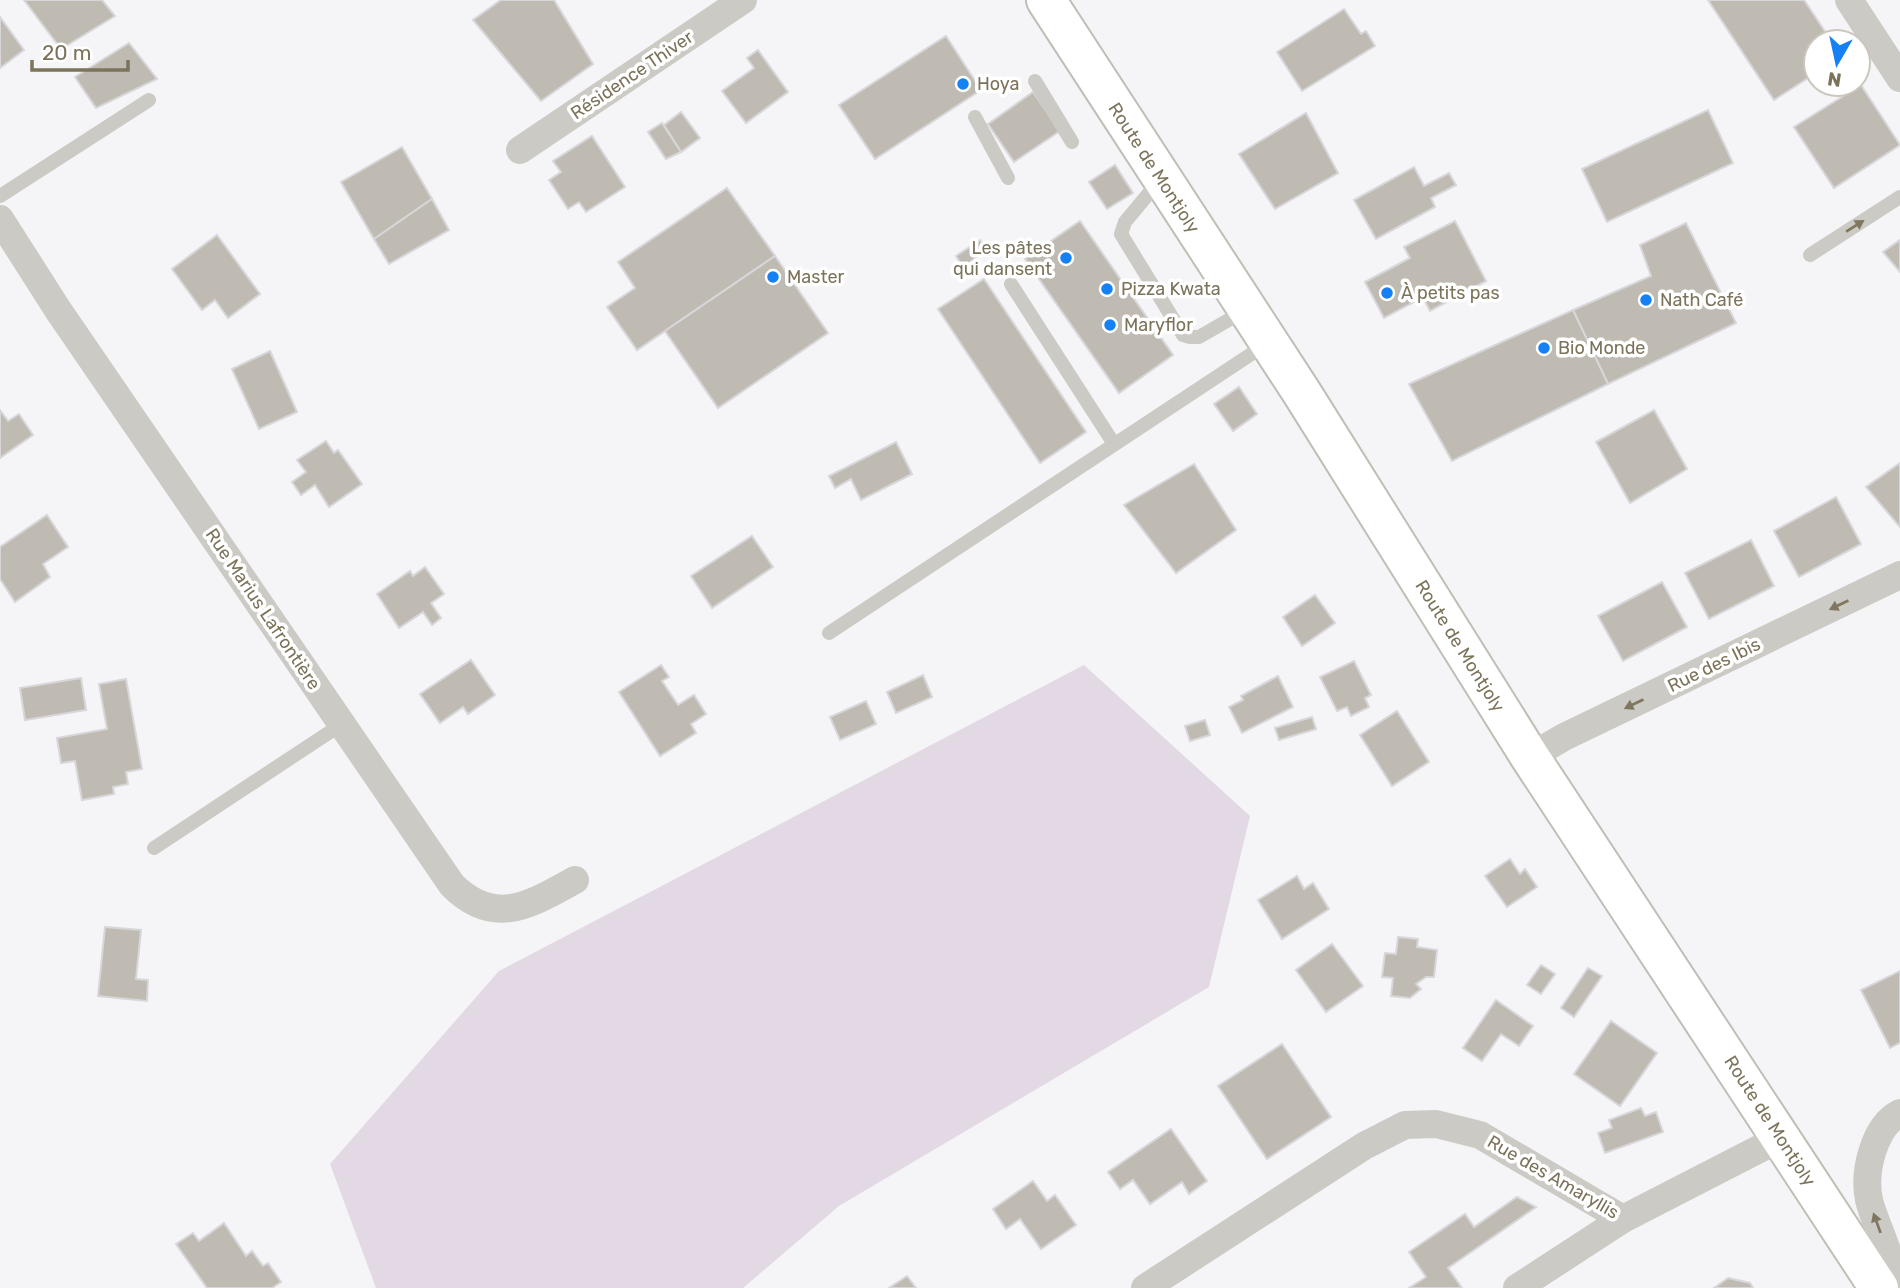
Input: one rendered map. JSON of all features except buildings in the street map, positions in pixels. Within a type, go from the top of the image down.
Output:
[{"type":"main road","name":"Route de Montjoly","points":[[1046,0],[1302,393],[1530,757],[1879,1288]]},
{"type":"street","name":"Résidence Thiver","points":[[520,150],[743,0]]},
{"type":"street","points":[[1849,0],[1900,78]]},
{"type":"street","name":"Rue Marius Lafrontière","points":[[0,219],[58,310],[453,886],[467,900],[488,907],[518,908],[575,880]]},
{"type":"street","name":"Rue des Ibis","points":[[1530,757],[1577,731],[1900,575]]},
{"type":"street","points":[[1895,1116],[1881,1129],[1873,1151],[1867,1184],[1869,1200],[1887,1251],[1896,1288]]},
{"type":"street","name":"Rue des Amaryllis","points":[[1145,1288],[1364,1146],[1405,1125],[1436,1124],[1480,1135],[1623,1219],[1763,1147],[1779,1135]]},
{"type":"street","points":[[1517,1288],[1623,1219]]},
{"type":"lane","points":[[1035,81],[1072,142]]},
{"type":"lane","points":[[0,196],[149,100]]},
{"type":"lane","points":[[975,117],[1008,178]]},
{"type":"lane","points":[[1161,179],[1125,222],[1121,233],[1183,335],[1199,337],[1246,310]]},
{"type":"lane","points":[[1810,254],[1900,197]]},
{"type":"lane","points":[[1011,284],[1114,444]]},
{"type":"lane","points":[[829,633],[1268,343]]},
{"type":"lane","points":[[154,848],[342,724]]},
{"type":"shaded area","points":[[1084,665],[1250,816],[1209,987],[839,1206],[743,1288],[376,1288],[330,1164],[499,971]]},
{"type":"place","name":"Hoya","points":[[963,84]]},
{"type":"place","name":"Les pâtes qui dansent","points":[[1066,258]]},
{"type":"place","name":"Master","points":[[773,277]]},
{"type":"place","name":"Pizza Kwata","points":[[1107,289]]},
{"type":"place","name":"À petits pas","points":[[1387,293]]},
{"type":"place","name":"Nath Café","points":[[1646,300]]},
{"type":"place","name":"Maryflor","points":[[1110,325]]},
{"type":"place","name":"Bio Monde","points":[[1544,348]]}]
